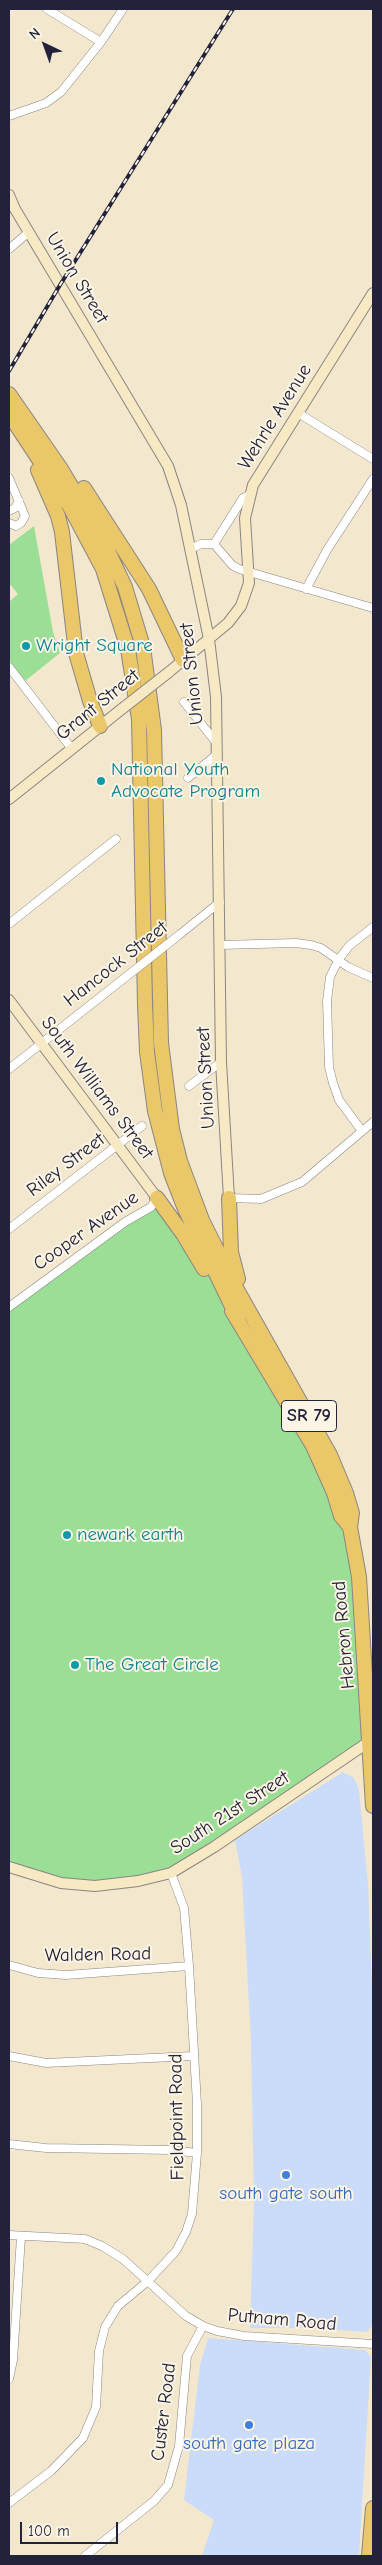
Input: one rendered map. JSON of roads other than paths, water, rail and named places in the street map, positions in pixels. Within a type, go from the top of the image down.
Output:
[{"type":"highway","name":"SR 79","points":[[9,394],[79,498],[113,559],[125,587],[143,647],[150,691],[154,748],[159,1014],[165,1093],[180,1161],[194,1203],[212,1243],[250,1310]]},
{"type":"highway","name":"SR 79","points":[[9,415],[68,505],[103,569],[128,649],[139,719],[145,1004],[147,1052],[155,1111],[171,1173],[185,1209],[238,1319]]},
{"type":"highway","points":[[9,415],[58,516],[66,554],[76,653],[90,701],[100,726]]},
{"type":"highway","points":[[46,449],[60,455],[132,563],[160,609],[183,660]]},
{"type":"highway","points":[[157,1198],[183,1234],[218,1291],[238,1319]]},
{"type":"highway","points":[[229,1198],[231,1252],[235,1271],[250,1310]]},
{"type":"highway","name":"Hebron Road","points":[[250,1310],[330,1455],[350,1507],[350,1527],[359,1577],[372,1741],[370,1763],[373,1806]]},
{"type":"highway","name":"Hebron Road","points":[[238,1319],[313,1446],[334,1493],[341,1516],[350,1527]]},
{"type":"highway","points":[[369,2556],[373,2508]]},
{"type":"street","points":[[47,9],[101,42]]},
{"type":"street","points":[[9,116],[46,103],[61,92],[101,42],[123,9]]},
{"type":"street","name":"Union Street","points":[[9,195],[168,466],[179,497],[209,639],[216,697],[215,741],[220,902],[220,1062],[229,1198]]},
{"type":"street","points":[[9,249],[29,232]]},
{"type":"street","name":"Wehrle Avenue","points":[[209,639],[228,623],[240,606],[246,592],[250,572],[245,518],[249,495],[253,485],[373,295]]},
{"type":"street","points":[[298,413],[373,459]]},
{"type":"street","points":[[9,478],[25,516],[21,523],[16,526],[9,523]]},
{"type":"street","points":[[306,589],[373,479]]},
{"type":"street","points":[[214,544],[243,498],[249,495]]},
{"type":"street","points":[[9,512],[15,508],[19,501]]},
{"type":"street","points":[[190,549],[201,544],[214,544],[232,565],[373,608]]},
{"type":"street","name":"Grant Street","points":[[9,798],[209,639]]},
{"type":"street","points":[[9,667],[72,749]]},
{"type":"street","points":[[184,702],[215,741]]},
{"type":"street","points":[[188,778],[216,754]]},
{"type":"street","points":[[9,924],[116,839]]},
{"type":"street","name":"Hancock Street","points":[[9,1069],[220,902]]},
{"type":"street","points":[[362,1131],[339,1100],[329,1067],[328,989],[330,976],[349,946],[373,926]]},
{"type":"street","points":[[220,945],[303,944],[321,948],[340,959],[348,967],[373,978]]},
{"type":"street","name":"South Williams Street","points":[[9,1000],[119,1144],[157,1198]]},
{"type":"street","points":[[189,1086],[220,1062]]},
{"type":"street","points":[[229,1198],[261,1199],[296,1185],[329,1162],[373,1122]]},
{"type":"street","name":"Riley Street","points":[[9,1229],[142,1126]]},
{"type":"street","name":"Cooper Avenue","points":[[9,1307],[124,1222],[150,1207],[157,1198]]},
{"type":"street","name":"South 21st Street","points":[[9,1867],[61,1883],[95,1886],[138,1881],[171,1873],[214,1847],[372,1741]]},
{"type":"street","name":"Fieldpoint Road","points":[[9,2503],[51,2470],[77,2447],[83,2438],[96,2407],[99,2351],[105,2327],[118,2306],[148,2281],[176,2251],[186,2232],[192,2214],[197,2153],[197,2104],[189,1966],[184,1908],[171,1873]]},
{"type":"street","name":"Walden Road","points":[[9,1965],[38,1973],[66,1975],[189,1966]]},
{"type":"street","points":[[9,2056],[46,2063],[193,2056]]},
{"type":"street","points":[[9,2144],[46,2148],[172,2150],[197,2153]]},
{"type":"street","name":"Putnam Road","points":[[9,2234],[22,2237],[85,2239],[115,2252],[183,2313],[203,2326],[244,2336],[373,2344]]},
{"type":"street","points":[[9,2379],[13,2360],[22,2237]]},
{"type":"street","name":"Custer Road","points":[[85,2556],[154,2501],[168,2485],[179,2446],[187,2356],[203,2326]]},
{"type":"railway","points":[[9,371],[60,285],[233,9]]},
{"type":"place","name":"Wright Square","points":[[26,646]]},
{"type":"place","name":"National Youth Advocate Program","points":[[101,781]]},
{"type":"place","name":"newark earth","points":[[67,1535]]},
{"type":"place","name":"The Great Circle","points":[[75,1665]]},
{"type":"place","name":"south gate south","points":[[286,2175]]},
{"type":"place","name":"south gate plaza","points":[[249,2425]]}]
